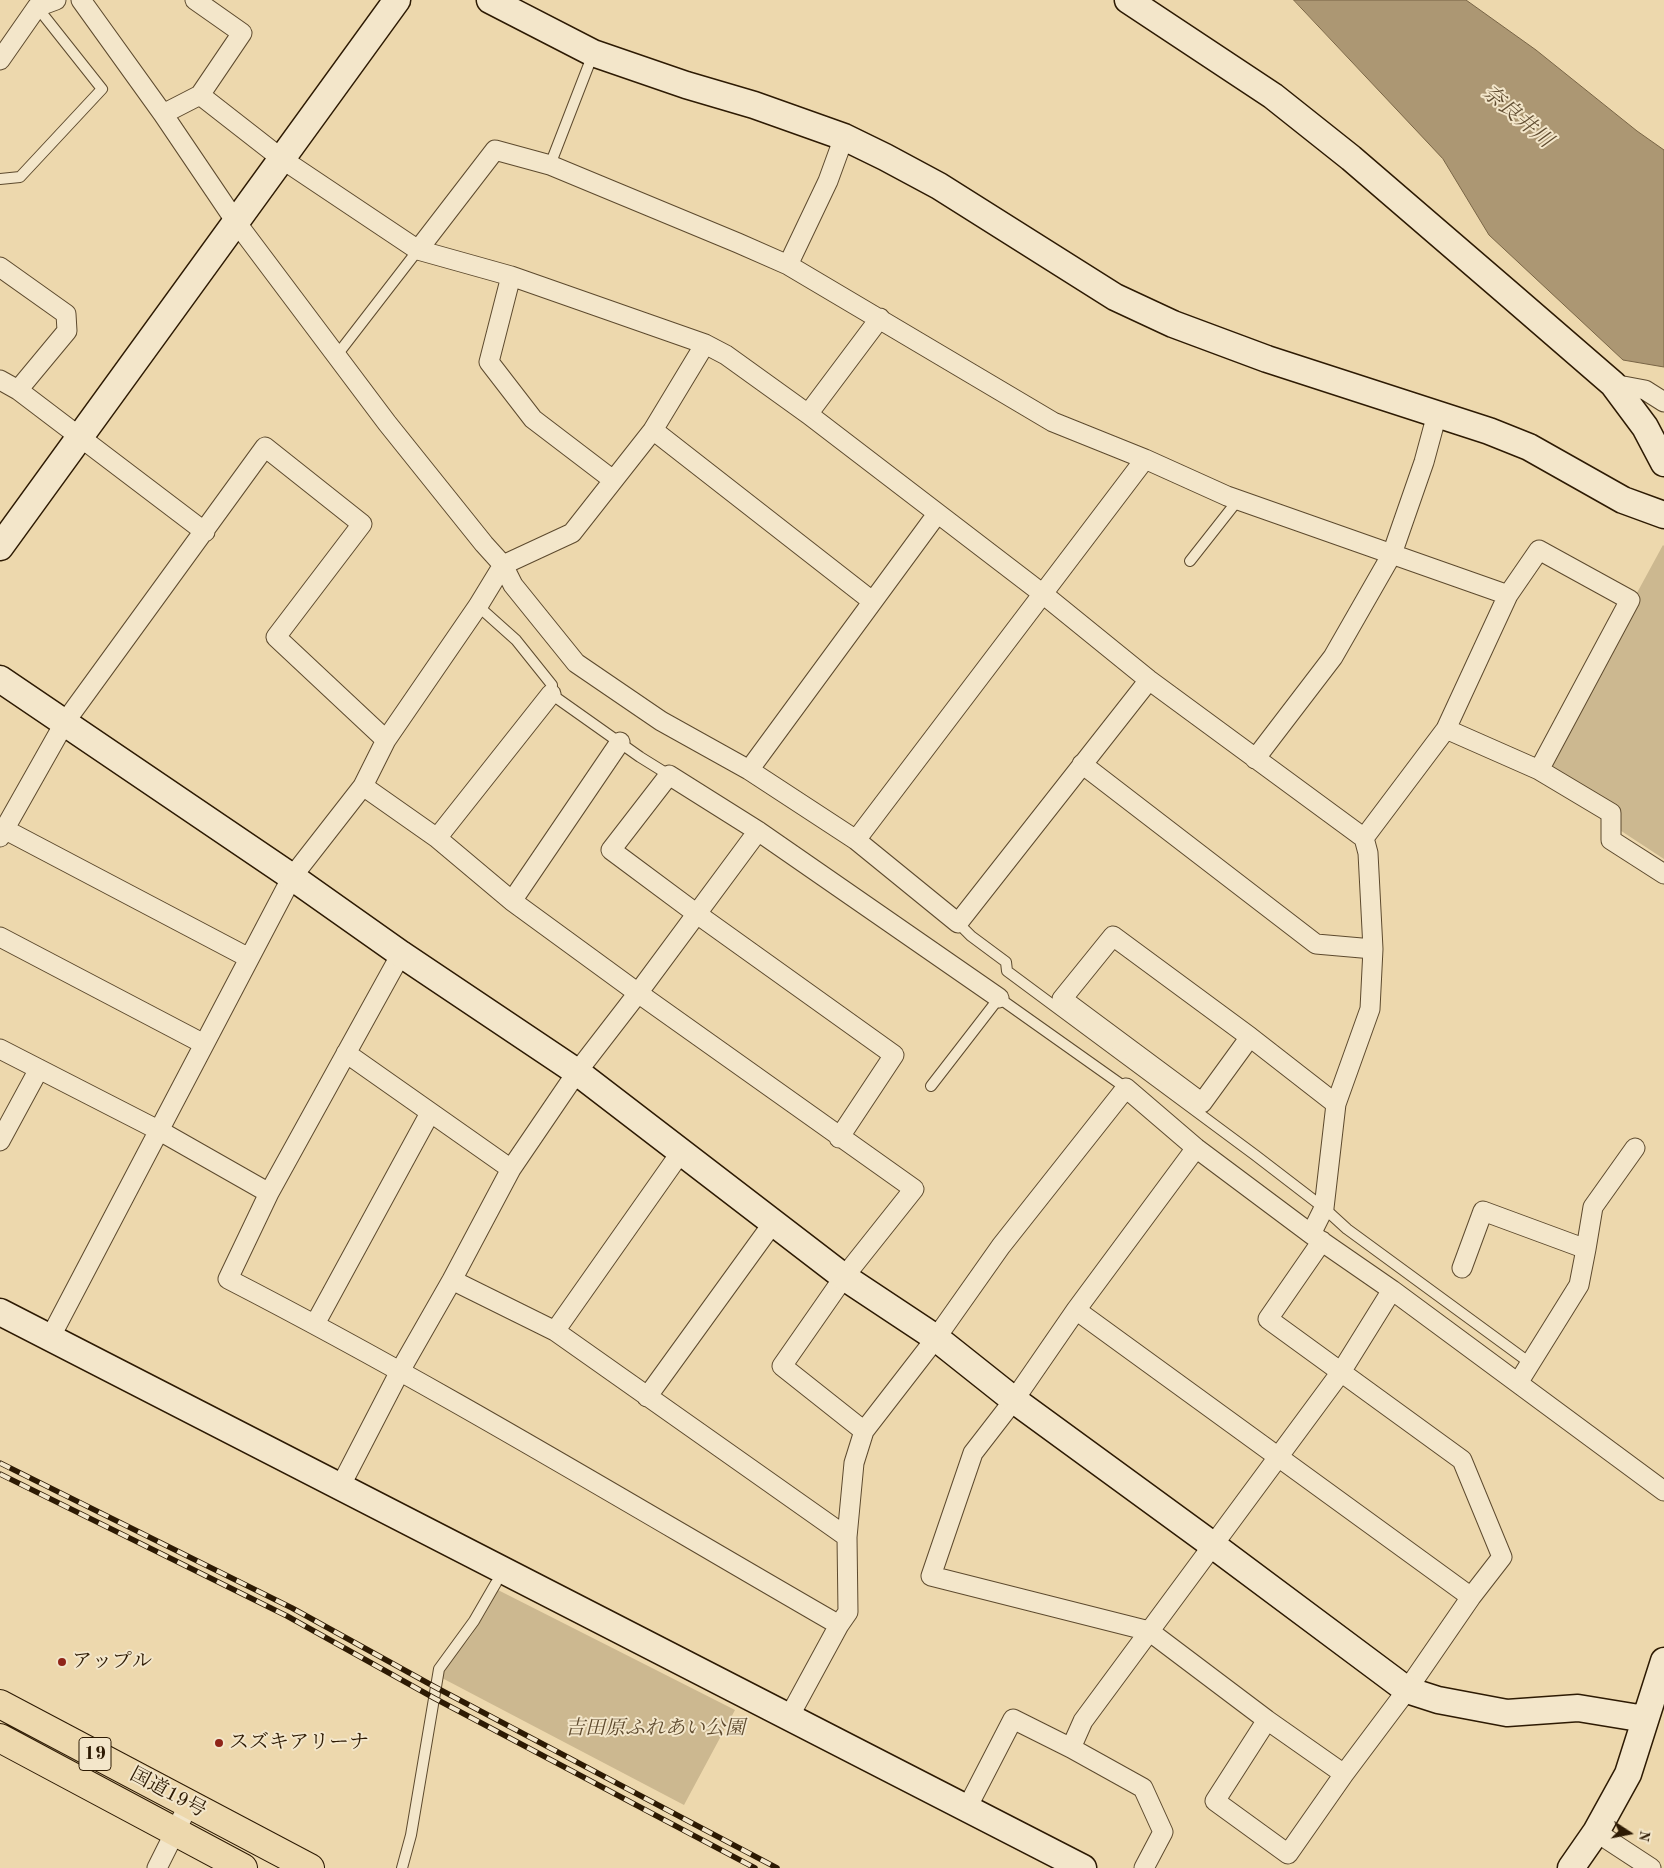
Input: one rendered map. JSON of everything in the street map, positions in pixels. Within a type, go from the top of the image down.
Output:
[{"type":"highway","name":"国道19号","points":[[0,1704],[310,1868]]},
{"type":"highway","name":"国道19号","points":[[0,1738],[243,1868]]},
{"type":"street","points":[[0,60],[30,3],[56,0]]},
{"type":"street","points":[[81,0],[236,222],[387,423],[503,565],[513,585],[576,663],[660,720],[749,770],[856,840],[958,923],[1149,680]]},
{"type":"street","points":[[162,114],[200,94],[242,33],[195,0]]},
{"type":"street","points":[[0,547],[397,0]]},
{"type":"street","points":[[490,0],[594,53],[686,85],[754,105],[844,137],[939,186],[1115,297],[1173,324],[1267,359],[1489,431],[1530,447],[1623,500],[1664,515]]},
{"type":"street","points":[[1128,0],[1274,96],[1351,158],[1613,384],[1645,427],[1664,463]]},
{"type":"street","points":[[200,94],[282,159],[418,250],[511,276],[705,344],[726,355],[808,414],[1043,594],[1149,680],[1364,838],[1368,853],[1373,949],[1370,1009],[1336,1104],[1324,1208],[1316,1237],[1268,1319],[1462,1460],[1502,1557],[1471,1597],[1288,1854],[1215,1801],[1267,1720]]},
{"type":"street","points":[[788,265],[828,181],[844,137]]},
{"type":"street","points":[[418,250],[495,150],[550,165],[788,265],[1052,422],[1145,459],[1238,500],[1508,595]]},
{"type":"street","points":[[0,267],[66,314],[67,331],[18,390]]},
{"type":"street","points":[[511,276],[489,362],[533,419],[613,480]]},
{"type":"street","points":[[808,414],[880,318]]},
{"type":"street","points":[[50,1338],[292,877],[362,786],[386,740],[478,606],[503,565],[572,533],[653,430],[705,344]]},
{"type":"street","points":[[0,380],[18,390],[205,532]]},
{"type":"street","points":[[1613,384],[1645,390],[1664,402]]},
{"type":"street","points":[[1256,759],[1333,657],[1392,554],[1424,462],[1437,414]]},
{"type":"street","points":[[653,430],[872,600]]},
{"type":"street","points":[[249,958],[2,833],[65,722],[205,532],[264,448],[362,524],[276,637],[386,740]]},
{"type":"street","points":[[856,840],[1145,459]]},
{"type":"street","points":[[749,770],[937,514]]},
{"type":"street","points":[[1364,838],[1446,729],[1508,595],[1539,550],[1630,600],[1539,770]]},
{"type":"street","points":[[0,678],[292,877],[401,954],[577,1072],[844,1278],[936,1338],[1014,1400],[1214,1546],[1406,1690],[1438,1700],[1507,1712],[1578,1708],[1645,1719]]},
{"type":"street","points":[[437,838],[551,694]]},
{"type":"street","points":[[1446,729],[1539,770],[1611,813],[1611,840],[1664,874]]},
{"type":"street","points":[[512,901],[620,742]]},
{"type":"street","points":[[1082,764],[1316,944],[1373,949]]},
{"type":"street","points":[[839,1138],[894,1055],[610,850],[669,775],[758,831],[999,998]]},
{"type":"street","points":[[362,786],[437,838],[512,901],[638,994],[839,1138],[914,1189],[844,1278],[782,1366],[864,1431]]},
{"type":"street","points":[[340,1486],[400,1371],[452,1280],[511,1169],[577,1072],[638,994],[758,831]]},
{"type":"street","points":[[1250,1037],[1202,1104],[1062,999],[1113,936],[1250,1037],[1336,1104]]},
{"type":"street","points":[[0,937],[204,1044]]},
{"type":"street","points":[[401,954],[269,1193],[228,1279],[400,1371],[838,1625]]},
{"type":"street","points":[[0,1049],[160,1131],[269,1193]]},
{"type":"street","points":[[346,1053],[511,1169]]},
{"type":"street","points":[[0,1141],[39,1069]]},
{"type":"street","points":[[789,1717],[838,1625],[848,1612],[847,1538],[854,1463],[864,1431],[936,1338],[1001,1246],[1126,1088],[1196,1148],[1664,1491]]},
{"type":"street","points":[[315,1324],[430,1112]]},
{"type":"street","points":[[1196,1148],[1076,1310],[1014,1400],[973,1453],[931,1576],[1149,1631],[1267,1720],[1344,1774]]},
{"type":"street","points":[[1518,1383],[1579,1285],[1593,1207],[1635,1148]]},
{"type":"street","points":[[555,1331],[681,1152]]},
{"type":"street","points":[[1462,1268],[1483,1212],[1586,1249]]},
{"type":"street","points":[[646,1397],[773,1223]]},
{"type":"street","points":[[452,1280],[555,1331],[847,1538]]},
{"type":"street","points":[[1071,1748],[1083,1721],[1341,1372],[1392,1290]]},
{"type":"street","points":[[1076,1310],[1471,1597]]},
{"type":"street","points":[[0,1312],[1083,1868]]},
{"type":"street","points":[[1571,1868],[1596,1832],[1628,1774],[1664,1660]]},
{"type":"street","points":[[967,1808],[1013,1719],[1071,1748],[1143,1788],[1163,1832],[1144,1868]]},
{"type":"street","points":[[158,1868],[189,1804]]},
{"type":"street","points":[[1596,1832],[1651,1868]]},
{"type":"lane","points":[[0,179],[20,177],[102,89],[30,3]]},
{"type":"lane","points":[[550,165],[594,53]]},
{"type":"lane","points":[[337,355],[418,250]]},
{"type":"lane","points":[[1190,561],[1238,500]]},
{"type":"lane","points":[[478,606],[516,640],[552,685],[551,694],[669,775]]},
{"type":"lane","points":[[958,923],[971,936],[1006,962],[1007,971],[1324,1208],[1347,1229],[1530,1363]]},
{"type":"lane","points":[[931,1086],[999,998],[1126,1088]]},
{"type":"lane","points":[[402,1868],[411,1835],[439,1669],[474,1621],[496,1583]]},
{"type":"green space","points":[[1663,545],[1664,859],[1548,783],[1545,771]]},
{"type":"green space","name":"吉田原ふれあい公園","points":[[498,1590],[735,1710],[684,1805],[442,1678],[447,1666],[478,1626]]},
{"type":"water","name":"奈良井川","points":[[1294,0],[1466,0],[1536,50],[1637,131],[1664,150],[1664,367],[1623,360],[1489,235],[1443,159]]},
{"type":"railway","points":[[0,1463],[292,1608],[435,1687],[777,1868]]},
{"type":"railway","points":[[0,1474],[287,1616],[434,1698],[755,1868]]},
{"type":"place","name":"アップル","points":[[62,1662]]},
{"type":"place","name":"スズキアリーナ","points":[[219,1743]]}]
